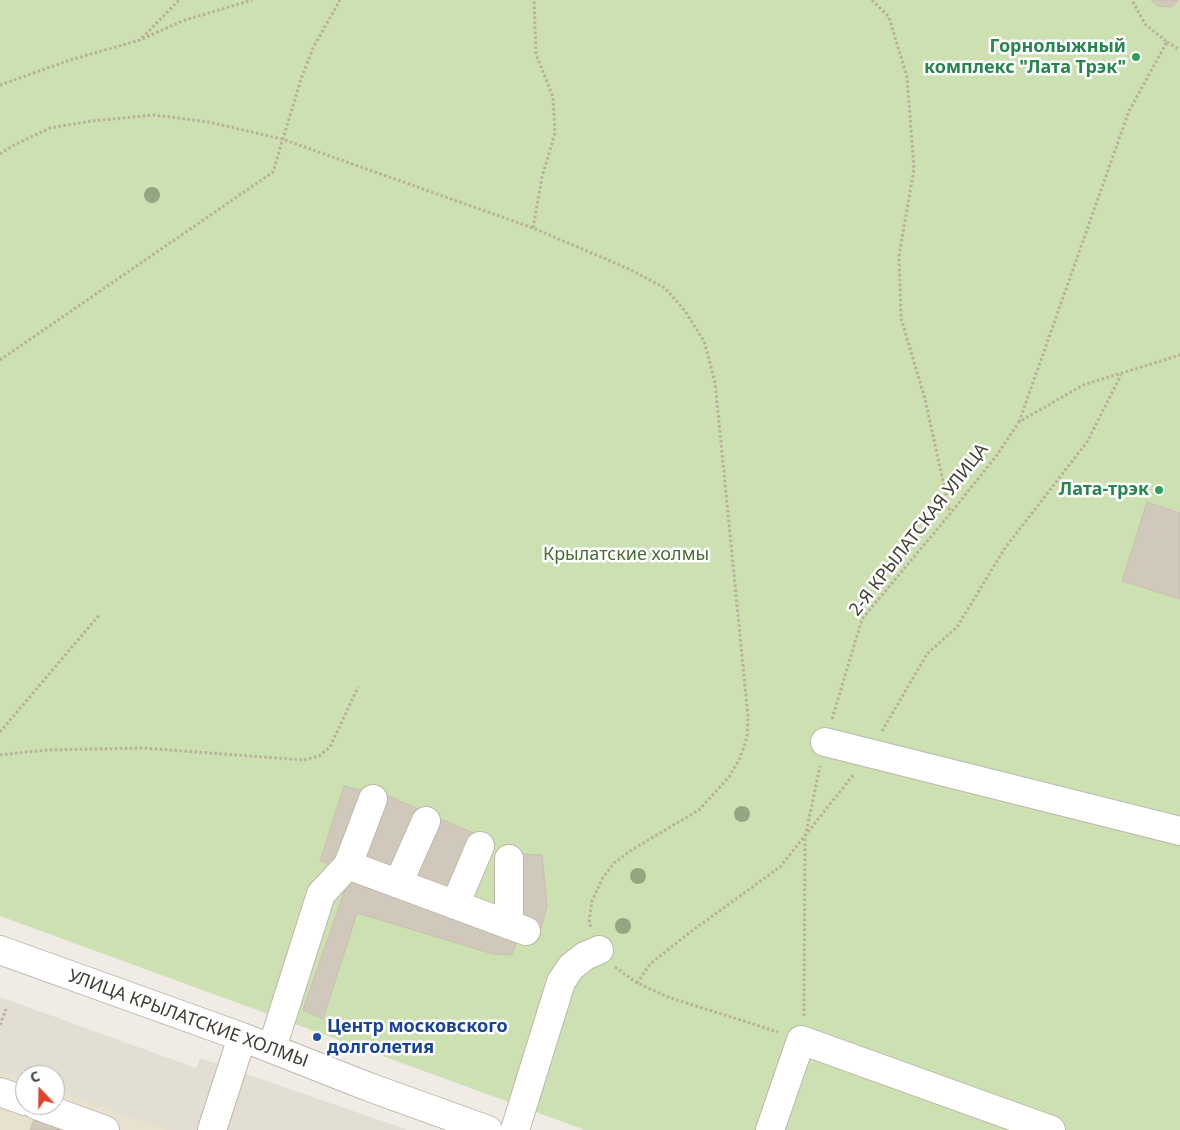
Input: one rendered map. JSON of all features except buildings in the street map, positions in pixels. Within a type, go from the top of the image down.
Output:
[{"type":"street","points":[[825,742],[1180,831]]},
{"type":"street","points":[[272,1048],[321,894],[348,865],[373,799]]},
{"type":"street","points":[[398,884],[426,821]]},
{"type":"street","points":[[455,905],[480,846]]},
{"type":"street","points":[[348,865],[518,928],[509,859]]},
{"type":"street","name":"УЛИЦА КРЫЛАТСКИЕ ХОЛМЫ","points":[[0,950],[272,1048],[369,1087],[488,1130]]},
{"type":"street","points":[[515,1130],[561,982],[571,967],[599,950]]},
{"type":"street","points":[[212,1130],[242,1037]]},
{"type":"street","points":[[770,1130],[800,1040],[1051,1130]]},
{"type":"street","points":[[0,1092],[15,1097]]},
{"type":"street","points":[[64,1115],[105,1130]]},
{"type":"path","points":[[140,40],[179,0]]},
{"type":"path","points":[[0,85],[70,60],[140,40],[182,21],[252,0]]},
{"type":"path","points":[[0,360],[272,173],[313,48],[340,0]]},
{"type":"path","points":[[533,228],[542,177],[555,133],[553,97],[536,54],[534,0]]},
{"type":"path","points":[[872,0],[889,17],[907,77],[914,169],[899,256],[901,318],[925,399],[950,514]]},
{"type":"path","points":[[1132,0],[1145,24],[1180,50]]},
{"type":"path","points":[[1018,422],[1129,111],[1167,42]]},
{"type":"path","points":[[0,154],[12,146],[50,128],[91,121],[154,115],[209,122],[282,139],[533,228],[629,269],[665,288],[685,312],[704,341],[715,382],[748,716],[747,737],[740,758],[729,777],[699,810],[633,848],[614,863],[602,879],[592,901],[590,922],[599,950],[618,970],[637,983],[685,1003],[800,1040]]},
{"type":"path","name":"2-Я КРЫЛАТСКАЯ УЛИЦА","points":[[800,1040],[804,1018],[805,838],[825,742],[862,619],[997,455],[1018,422],[1083,385],[1121,375],[1167,357],[1180,354]]},
{"type":"path","points":[[637,983],[650,964],[780,867],[805,838],[870,753],[926,654],[957,627],[1005,548],[1087,442],[1121,375]]},
{"type":"path","points":[[0,732],[100,614]]},
{"type":"path","points":[[0,755],[46,750],[143,748],[304,760],[319,756],[330,747],[358,688]]},
{"type":"path","points":[[0,1025],[6,1008]]},
{"type":"shaded area","points":[[0,997],[196,1068],[200,1058],[408,1130],[0,1130]]},
{"type":"shaded area","points":[[0,1070],[15,1075],[15,1115],[65,1115],[65,1094],[167,1130],[0,1130]]},
{"type":"green space","name":"Крылатские холмы","points":[[0,0],[1180,0],[1180,1130],[585,1130],[0,916]]},
{"type":"place","name":"Горнолыжный комплекс \"Лата Трэк\"","points":[[1136,57]]},
{"type":"place","name":"Лата-трэк","points":[[1159,490]]},
{"type":"place","name":"Центр московского долголетия","points":[[317,1037]]}]
